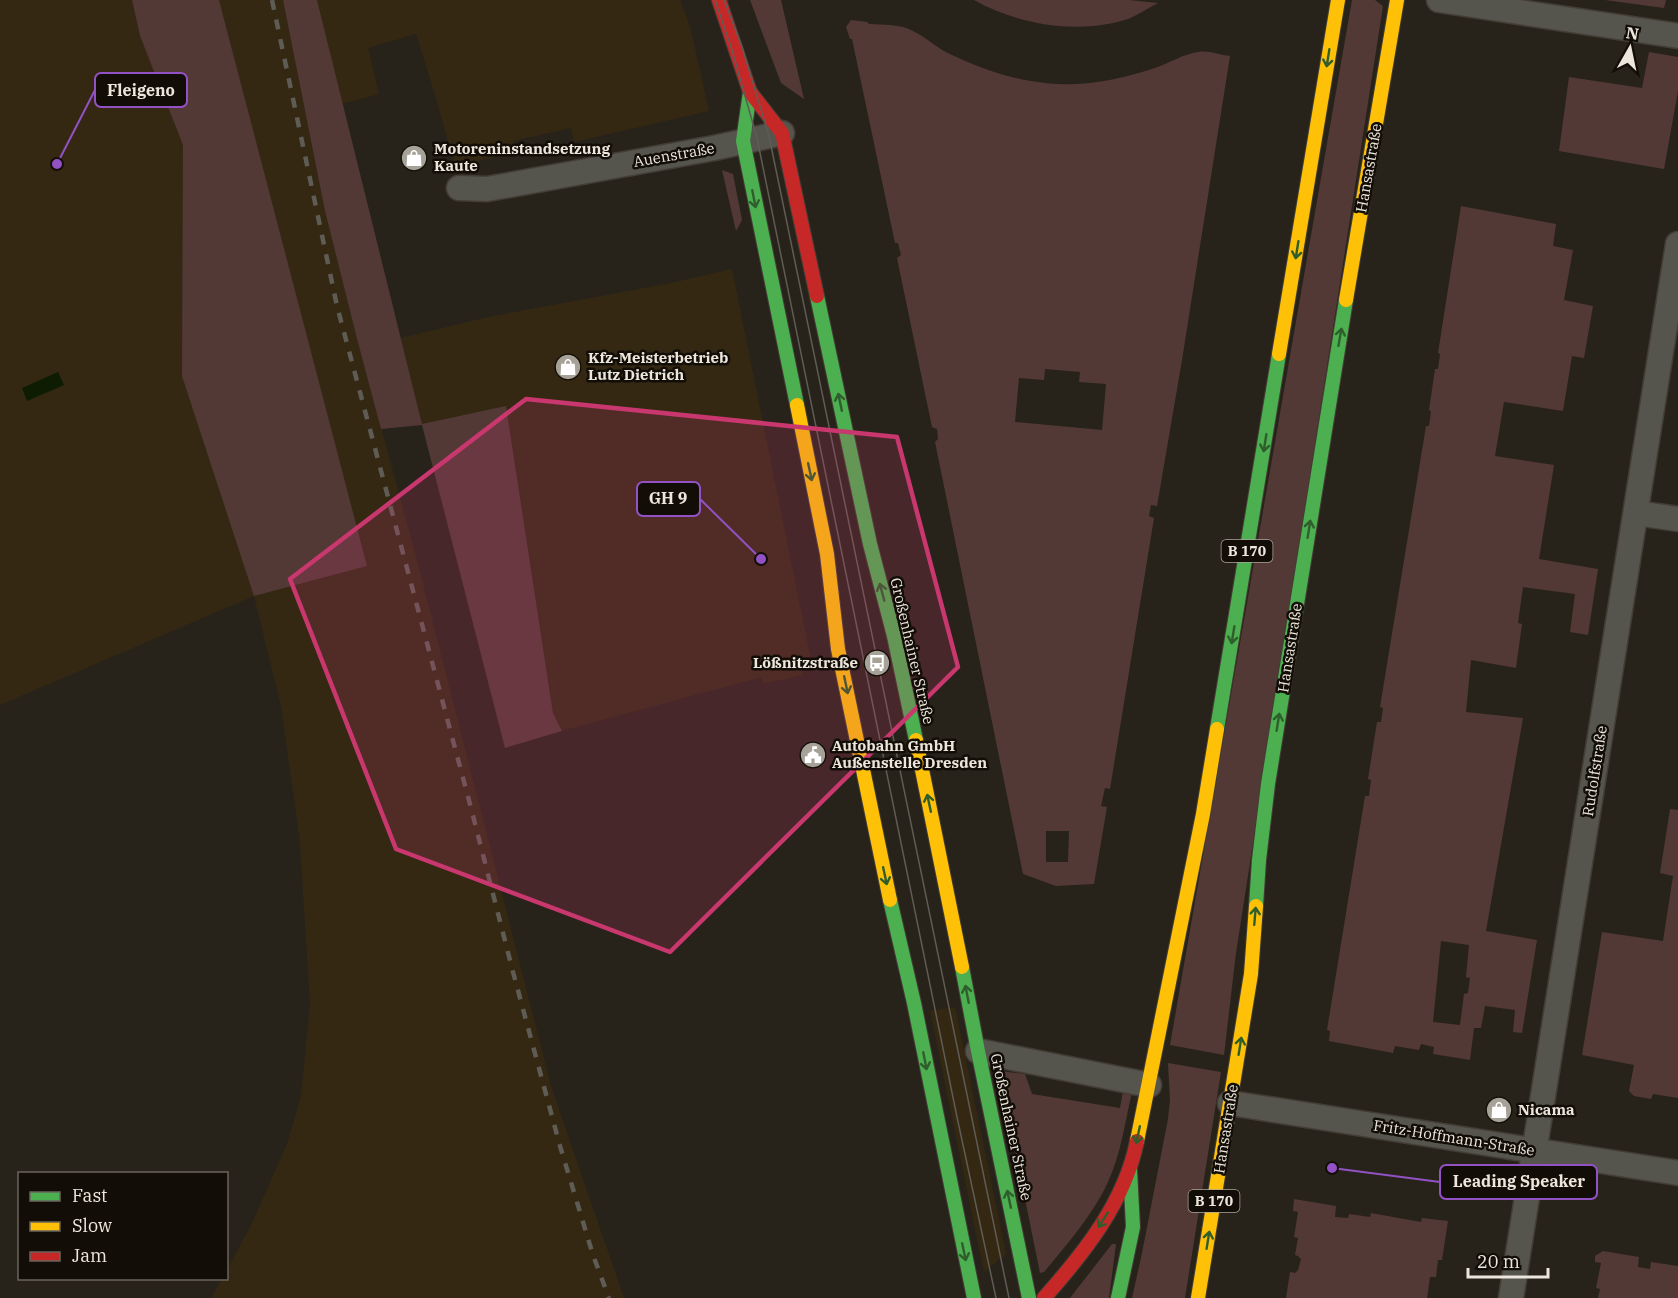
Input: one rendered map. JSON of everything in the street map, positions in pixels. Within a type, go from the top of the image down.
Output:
[{"type":"main road","name":"Großenhainer Straße","points":[[719,0],[750,92],[782,133],[870,544],[894,636],[1029,1298]]},
{"type":"main road","name":"B 170","points":[[1044,1298],[1070,1268],[1107,1214],[1130,1168],[1149,1085],[1203,814],[1338,0]]},
{"type":"main road","name":"Hansastraße","points":[[1198,1298],[1251,974],[1259,860],[1268,784],[1397,0]]},
{"type":"main road","name":"Großenhainer Straße","points":[[750,92],[743,141],[827,554],[838,649],[974,1298]]},
{"type":"main road","points":[[1118,1298],[1133,1227],[1130,1168]]},
{"type":"street","points":[[1439,0],[1678,36]]},
{"type":"street","name":"Auenstraße","points":[[459,188],[487,189],[782,133]]},
{"type":"street","name":"Rudolfstraße","points":[[1511,1298],[1678,244]]},
{"type":"street","points":[[1636,513],[1678,519]]},
{"type":"street","points":[[978,1051],[1149,1085]]},
{"type":"street","name":"Fritz-Hoffmann-Straße","points":[[1230,1103],[1678,1173]]},
{"type":"highlighted area","points":[[526,399],[897,437],[958,667],[670,952],[396,849],[290,579]]},
{"type":"shaded area","points":[[0,0],[132,0],[140,36],[183,145],[183,238],[366,566],[219,0],[283,0],[325,211],[551,1086],[624,1298],[211,1298],[221,1280],[228,1280],[228,1268],[253,1221],[287,1144],[301,1097],[310,1004],[300,842],[281,706],[254,596],[0,705]]},
{"type":"shaded area","points":[[132,0],[219,0],[367,566],[254,596],[182,376],[183,145],[140,36]]},
{"type":"shaded area","points":[[283,0],[317,0],[422,424],[506,406],[553,713],[562,731],[505,748],[422,425],[381,429],[325,211]]},
{"type":"shaded area","points":[[317,0],[680,0],[690,26],[709,111],[574,142],[571,128],[513,141],[515,153],[455,166],[416,34],[368,48],[379,94],[342,104]]},
{"type":"shaded area","points":[[750,0],[781,0],[804,99],[781,83]]},
{"type":"shaded area","points":[[974,0],[1129,0],[1158,3],[1128,19],[1109,24],[1069,27],[1010,16]]},
{"type":"shaded area","points":[[1352,0],[1375,0],[1383,6],[1236,953],[1224,1055],[1170,1045]]},
{"type":"shaded area","points":[[1605,0],[1666,0],[1664,8]]},
{"type":"shaded area","points":[[851,20],[903,27],[947,53],[978,66],[1003,75],[1043,83],[1082,84],[1120,78],[1198,52],[1230,56],[1157,506],[1151,505],[1149,516],[1154,518],[1110,789],[1105,788],[1101,806],[1107,807],[1094,884],[1056,886],[1023,874],[935,442],[938,439],[937,429],[932,427],[897,258],[901,255],[898,243],[895,243],[852,39],[846,27]],"holes":[[[1045,369],[1080,372],[1079,382],[1106,384],[1102,430],[1015,422],[1019,378],[1044,380]],[[1046,831],[1069,831],[1068,862],[1046,862]]]},
{"type":"shaded area","points":[[1649,52],[1678,57],[1678,91],[1664,169],[1559,151],[1569,77],[1642,88]]},
{"type":"shaded area","points":[[722,170],[733,174],[742,220],[736,231]]},
{"type":"shaded area","points":[[1461,206],[1556,224],[1553,246],[1573,250],[1564,300],[1593,306],[1584,358],[1572,356],[1563,411],[1504,402],[1495,456],[1554,465],[1539,559],[1598,569],[1588,635],[1570,632],[1575,594],[1523,587],[1518,623],[1522,624],[1516,668],[1471,660],[1466,712],[1523,718],[1486,931],[1537,940],[1522,1033],[1513,1032],[1515,1010],[1485,1006],[1481,1028],[1474,1028],[1470,1060],[1433,1054],[1434,1047],[1421,1044],[1419,1050],[1395,1046],[1393,1053],[1329,1041],[1330,1031],[1327,1030],[1365,796],[1369,796],[1371,780],[1368,779],[1377,722],[1381,722],[1383,708],[1380,707],[1426,426],[1429,426],[1435,369],[1438,369],[1440,354],[1438,353]],"holes":[[[1441,941],[1469,945],[1466,977],[1470,978],[1468,993],[1464,994],[1460,1025],[1433,1022]]]},
{"type":"shaded area","points":[[732,269],[811,660],[800,663],[803,675],[763,684],[762,677],[562,731],[553,713],[506,407],[422,425],[401,338],[488,317],[671,283]]},
{"type":"shaded area","points":[[58,372],[64,385],[27,401],[22,388]]},
{"type":"shaded area","points":[[1670,809],[1678,810],[1678,1098],[1653,1094],[1651,1099],[1634,1096],[1629,1091],[1634,1065],[1582,1055],[1602,932],[1663,941],[1673,876],[1660,873]]},
{"type":"shaded area","points":[[955,1007],[1006,1254],[984,1272],[930,1011]]},
{"type":"shaded area","points":[[1168,1063],[1221,1072],[1185,1298],[1132,1298],[1168,1119],[1170,1100]]},
{"type":"shaded area","points":[[999,1071],[1025,1074],[1032,1094],[1120,1108],[1123,1091],[1132,1092],[1116,1160],[1102,1194],[1070,1240],[1044,1272],[1040,1273]]},
{"type":"shaded area","points":[[1294,1199],[1336,1206],[1335,1217],[1348,1218],[1349,1214],[1370,1217],[1371,1213],[1421,1222],[1422,1218],[1448,1221],[1442,1260],[1438,1260],[1436,1277],[1430,1277],[1427,1298],[1286,1298],[1290,1272],[1295,1273],[1298,1270],[1301,1259],[1295,1255],[1298,1238],[1294,1237],[1298,1212],[1293,1211]]},
{"type":"shaded area","points":[[1112,1244],[1116,1244],[1109,1298],[1070,1298]]},
{"type":"shaded area","points":[[1603,1251],[1639,1257],[1638,1267],[1650,1269],[1651,1262],[1678,1266],[1678,1298],[1598,1298],[1600,1289],[1596,1288],[1601,1263],[1595,1262],[1595,1256]]},
{"type":"tram line","points":[[715,0],[757,138],[996,1298]]},
{"type":"tram line","points":[[724,0],[742,47],[769,136],[1009,1298]]},
{"type":"railway","points":[[272,0],[337,306],[560,1146],[593,1255],[609,1298]]},
{"type":"traffic: fast","points":[[750,92],[743,141],[797,405]]},
{"type":"traffic: fast","points":[[817,296],[870,544],[894,636],[916,740]]},
{"type":"traffic: fast","points":[[1256,906],[1268,784],[1346,300]]},
{"type":"traffic: fast","points":[[1217,729],[1279,354]]},
{"type":"traffic: fast","points":[[890,900],[914,1003],[974,1298]]},
{"type":"traffic: fast","points":[[962,967],[1029,1298]]},
{"type":"traffic: fast","points":[[1118,1298],[1133,1227],[1130,1170]]},
{"type":"traffic: slow","points":[[1279,354],[1338,0]]},
{"type":"traffic: slow","points":[[1346,300],[1397,0]]},
{"type":"traffic: slow","points":[[797,405],[827,554],[838,649],[890,900]]},
{"type":"traffic: slow","points":[[1137,1141],[1203,814],[1217,729]]},
{"type":"traffic: slow","points":[[916,740],[962,967]]},
{"type":"traffic: slow","points":[[1198,1298],[1251,974],[1256,906]]},
{"type":"traffic: jam","points":[[719,0],[750,92],[782,133],[817,296]]},
{"type":"traffic: jam","points":[[1044,1298],[1088,1245],[1113,1206],[1123,1185],[1137,1141]]},
{"type":"place","name":"Motoreninstandsetzung Kaute","points":[[414,158]]},
{"type":"place","name":"Fleigeno","points":[[57,164]]},
{"type":"place","name":"Kfz-Meisterbetrieb Lutz Dietrich","points":[[568,367]]},
{"type":"place","name":"GH 9","points":[[761,559]]},
{"type":"place","name":"Lößnitzstraße","points":[[877,663]]},
{"type":"place","name":"Autobahn GmbH Außenstelle Dresden","points":[[813,755]]},
{"type":"place","name":"Nicama","points":[[1499,1110]]},
{"type":"place","name":"Leading Speaker","points":[[1332,1168]]}]
